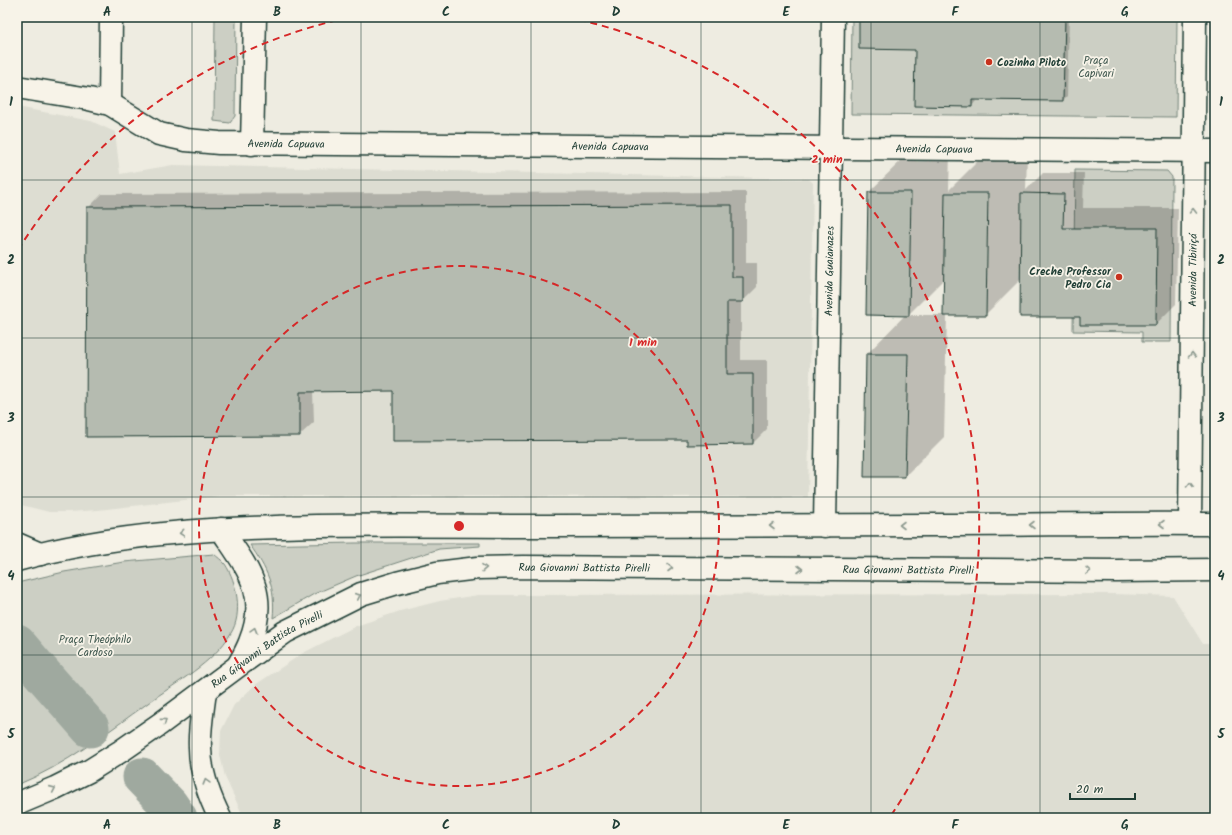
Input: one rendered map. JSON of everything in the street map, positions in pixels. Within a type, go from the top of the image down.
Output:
[{"type":"main road","points":[[110,104],[111,17]]},
{"type":"main road","points":[[252,144],[255,17]]},
{"type":"main road","name":"Avenida Guaianazes","points":[[825,526],[833,17]]},
{"type":"main road","name":"Avenida Tibiriçá","points":[[1190,524],[1195,17]]},
{"type":"main road","name":"Avenida Capuava","points":[[17,87],[90,99],[110,104],[160,134],[186,140],[252,144],[1215,151]]},
{"type":"main road","points":[[17,560],[40,554],[139,536],[221,529],[355,526],[1215,524]]},
{"type":"main road","points":[[221,529],[242,560],[255,584],[258,603],[256,622],[250,642],[238,666]]},
{"type":"main road","points":[[17,544],[40,554]]},
{"type":"main road","name":"Rua Giovanni Battista Pirelli","points":[[17,804],[55,788],[89,771],[121,751],[285,632],[361,594],[437,573],[478,568],[1116,571],[1215,570]]},
{"type":"main road","points":[[205,691],[199,746],[202,768],[207,786],[220,818]]},
{"type":"shaded area","points":[[17,107],[91,121],[115,132],[120,174],[173,165],[809,179],[813,183],[808,497],[219,496],[69,512],[49,512],[17,504]]},
{"type":"shaded area","points":[[1112,594],[1173,596],[1203,644],[1215,644],[1215,818],[244,818],[225,777],[220,755],[221,731],[234,705],[255,685],[303,653],[356,626],[400,611],[440,601],[478,595]]},
{"type":"green space","points":[[215,17],[236,17],[235,116],[230,123],[214,121]]},
{"type":"green space","name":"Praça Capivari","points":[[852,17],[1177,17],[1176,117],[851,114]]},
{"type":"green space","points":[[1075,170],[1167,171],[1172,177],[1171,342],[1142,342],[1142,332],[1073,331]]},
{"type":"green space","points":[[480,543],[480,546],[439,549],[356,576],[314,594],[273,618],[274,607],[272,588],[266,570],[250,545]]},
{"type":"green space","name":"Praça Theóphilo Cardoso","points":[[214,554],[224,563],[229,571],[233,580],[237,598],[238,608],[235,625],[224,644],[215,654],[193,672],[85,748],[52,768],[17,785],[17,583],[64,572],[124,562]]},
{"type":"building","name":"Cozinha Piloto","points":[[859,17],[1065,17],[1063,101],[972,100],[972,107],[914,106],[915,50],[859,49]]},
{"type":"building","points":[[868,192],[911,192],[909,316],[866,315]]},
{"type":"building","points":[[945,193],[988,193],[986,316],[943,316]]},
{"type":"building","points":[[1021,193],[1064,194],[1063,228],[1157,228],[1156,325],[1080,325],[1080,317],[1020,317]]},
{"type":"building","points":[[732,205],[732,277],[743,277],[743,302],[727,302],[727,374],[753,374],[753,444],[687,445],[687,440],[393,441],[393,391],[300,392],[300,436],[86,437],[87,207]]},
{"type":"building","points":[[866,354],[908,354],[905,477],[864,477]]},
{"type":"waterway","points":[[17,644],[90,728]]},
{"type":"waterway","points":[[142,777],[169,805],[178,818]]},
{"type":"place","name":"Cozinha Piloto","points":[[989,62]]},
{"type":"place","name":"Creche Professor Pedro Cia","points":[[1119,277]]}]
